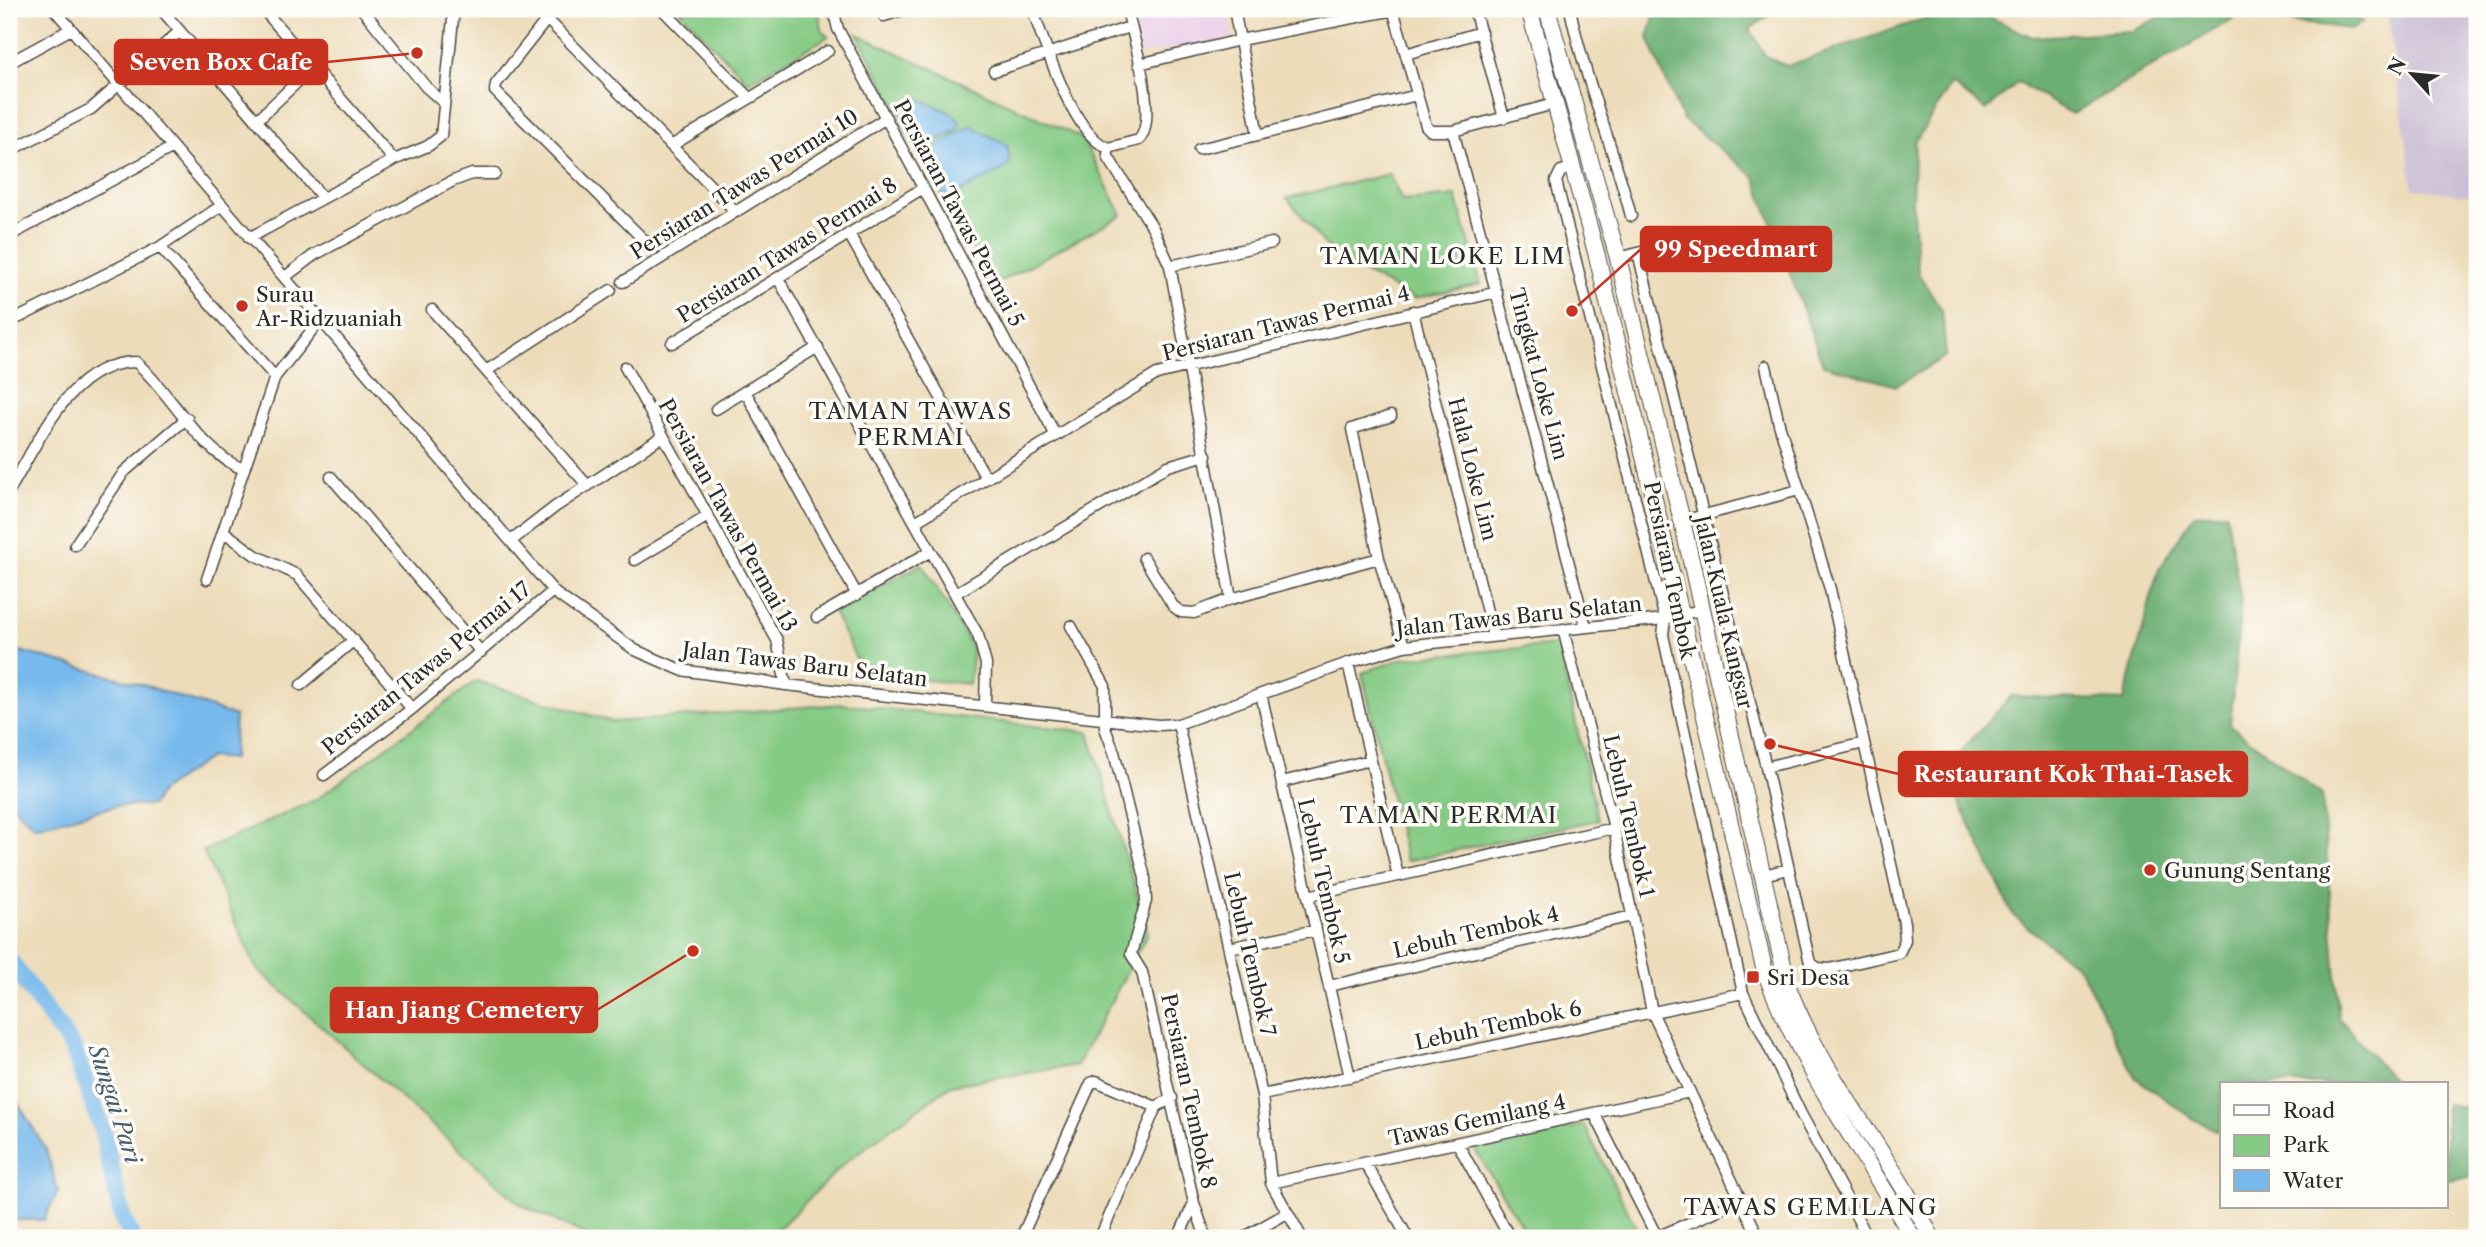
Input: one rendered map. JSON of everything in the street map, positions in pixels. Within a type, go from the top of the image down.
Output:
[{"type":"highway","name":"Jalan Kuala Kangsar","points":[[1529,9],[1597,256],[1672,617],[1764,968],[1786,1023],[1903,1230],[1913,1238]]},
{"type":"highway","name":"Jalan Kuala Kangsar","points":[[1547,9],[1618,258],[1682,521],[1781,962],[1799,1016],[1932,1238]]},
{"type":"highway","points":[[1734,846],[1741,850],[1750,869],[1763,875],[1756,883],[1754,906],[1750,914]]},
{"type":"street","name":"Jalan Tawas Baru Selatan","points":[[54,9],[117,86],[285,277],[553,591],[579,613],[659,663],[681,670],[786,685],[985,704],[1149,724],[1178,724],[1348,663],[1404,646],[1672,617],[1700,610]]},
{"type":"street","points":[[161,9],[323,198]]},
{"type":"street","points":[[262,9],[394,160]]},
{"type":"street","points":[[362,9],[426,87],[444,103]]},
{"type":"street","points":[[249,238],[394,160],[428,146],[441,136],[454,9]]},
{"type":"street","points":[[555,9],[495,88],[653,249]]},
{"type":"street","points":[[662,9],[749,98]]},
{"type":"street","name":"Persiaran Tawas Permai 5","points":[[833,9],[838,29],[1055,434]]},
{"type":"street","points":[[884,16],[906,9]]},
{"type":"street","points":[[1032,9],[1079,121],[1108,154],[1153,228],[1170,266],[1231,599]]},
{"type":"street","points":[[1108,154],[1134,143],[1146,131],[1147,120],[1139,64],[1127,9]]},
{"type":"street","points":[[1234,9],[1258,135]]},
{"type":"street","points":[[1474,9],[1504,118]]},
{"type":"street","points":[[1570,9],[1578,44],[1632,216]]},
{"type":"street","points":[[1139,64],[1240,40],[1394,10],[1426,126],[1431,131],[1453,131],[1554,104]]},
{"type":"street","points":[[547,19],[736,212]]},
{"type":"street","points":[[994,71],[1130,27]]},
{"type":"street","points":[[9,63],[71,29]]},
{"type":"street","points":[[9,151],[80,116],[109,95],[180,31]]},
{"type":"street","points":[[1406,54],[1481,32]]},
{"type":"street","points":[[1559,49],[1578,44]]},
{"type":"street","points":[[671,146],[828,51]]},
{"type":"street","points":[[256,121],[313,67]]},
{"type":"street","points":[[1199,149],[1417,95]]},
{"type":"street","name":"Persiaran Tawas Permai 10","points":[[623,282],[886,118]]},
{"type":"street","name":"Tingkat Loke Lim","points":[[1453,131],[1586,627]]},
{"type":"street","points":[[9,236],[171,148]]},
{"type":"street","points":[[285,277],[314,255],[453,181],[472,174],[495,174]]},
{"type":"street","name":"Persiaran Tawas Permai 8","points":[[672,343],[923,188]]},
{"type":"street","points":[[1603,203],[1627,199]]},
{"type":"street","points":[[11,318],[160,247],[221,206]]},
{"type":"street","points":[[1618,258],[1710,232]]},
{"type":"street","points":[[849,234],[986,478]]},
{"type":"street","points":[[1170,266],[1272,243]]},
{"type":"street","points":[[160,247],[275,377]]},
{"type":"street","points":[[1637,253],[1766,768],[1810,963],[1818,968],[1829,969],[1899,953],[1905,940],[1904,923],[1830,589],[1799,490],[1766,366]]},
{"type":"street","points":[[779,279],[956,593],[983,648],[986,664],[985,704]]},
{"type":"street","points":[[486,371],[611,290]]},
{"type":"street","name":"Persiaran Tawas Permai 4","points":[[915,522],[1143,380],[1189,364],[1497,292]]},
{"type":"street","points":[[432,310],[588,486]]},
{"type":"street","name":"Hala Loke Lim","points":[[1413,311],[1493,636]]},
{"type":"street","points":[[207,579],[275,377],[320,320]]},
{"type":"street","points":[[716,409],[818,347]]},
{"type":"street","points":[[9,491],[70,393],[94,374],[117,362],[136,362],[156,379],[219,456],[243,468]]},
{"type":"street","name":"Persiaran Tawas Permai 13","points":[[625,367],[777,640],[786,685]]},
{"type":"street","points":[[745,391],[857,595]]},
{"type":"street","points":[[1391,416],[1355,425],[1352,435],[1379,558],[1404,646]]},
{"type":"street","points":[[75,545],[124,472],[187,418]]},
{"type":"street","points":[[511,541],[663,436]]},
{"type":"street","points":[[956,593],[1168,466],[1206,455]]},
{"type":"street","points":[[331,477],[481,652]]},
{"type":"street","points":[[1682,521],[1799,490]]},
{"type":"street","points":[[635,560],[708,516]]},
{"type":"street","points":[[223,531],[263,558],[297,575],[412,709]]},
{"type":"street","points":[[817,617],[931,551]]},
{"type":"street","points":[[1144,558],[1173,606],[1181,612],[1194,613],[1231,599],[1379,558]]},
{"type":"street","name":"Persiaran Tawas Permai 17","points":[[324,775],[412,709],[553,591]]},
{"type":"street","name":"Persiaran Tembok","points":[[1672,617],[1663,635],[1743,993],[1801,1114],[1868,1238]]},
{"type":"street","points":[[1071,626],[1105,686],[1103,718]]},
{"type":"street","name":"Lebuh Tembok 1","points":[[1563,629],[1614,828],[1652,1012],[1759,1238]]},
{"type":"street","points":[[301,685],[355,640]]},
{"type":"street","points":[[1348,663],[1398,876]]},
{"type":"street","name":"Lebuh Tembok 5","points":[[1261,694],[1350,1077]]},
{"type":"street","name":"Persiaran Tembok 8","points":[[1103,718],[1145,878],[1146,901],[1131,954],[1142,972],[1194,1203],[1206,1238]]},
{"type":"street","name":"Lebuh Tembok 7","points":[[1178,724],[1262,1095],[1274,1189]]},
{"type":"street","points":[[1766,768],[1864,743]]},
{"type":"street","points":[[1282,782],[1370,760]]},
{"type":"street","points":[[1308,897],[1614,828]]},
{"type":"street","points":[[1763,875],[1787,869]]},
{"type":"street","name":"Lebuh Tembok 4","points":[[1329,986],[1632,916]]},
{"type":"street","points":[[1229,947],[1316,930]]},
{"type":"street","name":"Lebuh Tembok 6","points":[[1262,1095],[1743,993]]},
{"type":"street","points":[[1021,1238],[1091,1083],[1096,1081],[1156,1107]]},
{"type":"street","name":"Tawas Gemilang 4","points":[[1274,1189],[1366,1163],[1595,1115],[1690,1092]]},
{"type":"street","points":[[1100,1238],[1156,1107],[1172,1098]]},
{"type":"street","points":[[1595,1115],[1656,1238],[1741,1200]]},
{"type":"street","points":[[1458,1144],[1510,1238]]},
{"type":"street","points":[[1366,1163],[1408,1238]]},
{"type":"street","points":[[1274,1189],[1302,1238]]},
{"type":"street","points":[[1178,1238],[1194,1203]]},
{"type":"street","points":[[1242,1238],[1287,1213]]},
{"type":"shaded area","points":[[1133,9],[1227,9],[1234,37],[1140,55]]},
{"type":"shaded area","points":[[1998,9],[2477,9],[2477,197],[2413,188],[2388,17],[2000,14]]},
{"type":"green space","points":[[818,9],[822,29],[828,37],[748,82],[679,10]]},
{"type":"green space","points":[[1656,9],[1778,9],[1750,29],[1766,57],[1787,66],[1952,9],[1972,9],[2032,37],[2133,31],[2175,9],[2312,9],[2363,21],[2353,29],[2238,16],[2072,114],[2018,82],[1986,110],[1952,84],[1915,142],[1912,199],[1918,273],[1942,310],[1946,356],[1896,386],[1823,365],[1755,177],[1682,119],[1648,38]]},
{"type":"green space","points":[[857,34],[1082,138],[1122,215],[992,286]]},
{"type":"green space","points":[[1389,174],[1402,201],[1456,196],[1481,284],[1414,299],[1335,257],[1287,198]]},
{"type":"green space","points":[[2226,512],[2241,600],[2230,725],[2322,795],[2339,1018],[2394,1082],[2220,1082],[2220,1132],[2193,1119],[2135,1077],[2081,970],[2013,915],[1944,770],[2011,696],[2124,701],[2158,571],[2194,515]]},
{"type":"green space","points":[[922,564],[973,648],[969,684],[864,674],[833,612]]},
{"type":"green space","points":[[1558,645],[1598,820],[1406,861],[1362,673],[1404,658]]},
{"type":"green space","points":[[476,681],[613,722],[842,704],[1089,732],[1148,933],[1077,1065],[951,1085],[848,1160],[769,1238],[593,1238],[521,1205],[256,968],[203,851],[317,799]]},
{"type":"green space","points":[[2448,1104],[2477,1110],[2477,1177],[2448,1180]]},
{"type":"green space","points":[[1584,1125],[1638,1232],[1624,1238],[1529,1238],[1474,1148]]},
{"type":"water","points":[[920,99],[953,114],[960,123],[957,130],[928,145],[919,146],[915,143],[904,129],[901,113],[902,108]]},
{"type":"water","points":[[971,126],[1007,145],[1010,161],[1005,169],[948,198],[941,193],[924,158],[928,151]]},
{"type":"water","points":[[9,648],[147,686],[235,716],[233,759],[210,757],[161,791],[152,805],[115,806],[35,827],[9,802]]},
{"type":"water","points":[[9,1088],[46,1150],[58,1191],[44,1220],[9,1220]]},
{"type":"waterway","name":"Sungai Pari","points":[[9,960],[73,1048],[102,1129],[122,1216],[132,1238]]},
{"type":"place","name":"Seven Box Cafe","points":[[417,53]]},
{"type":"place","name":"Surau Ar-Ridzuaniah","points":[[242,306]]},
{"type":"place","name":"99 Speedmart","points":[[1572,311]]},
{"type":"place","name":"Restaurant Kok Thai-Tasek","points":[[1770,744]]},
{"type":"place","name":"Gunung Sentang","points":[[2150,870]]},
{"type":"place","name":"Han Jiang Cemetery","points":[[693,951]]},
{"type":"place","name":"Sri Desa","points":[[1753,977]]},
{"type":"district","name":"TAMAN LOKE LIM","points":[[1443,256]]},
{"type":"district","name":"TAMAN TAWAS PERMAI","points":[[911,424]]},
{"type":"district","name":"TAMAN PERMAI","points":[[1449,815]]},
{"type":"district","name":"TAWAS GEMILANG","points":[[1811,1207]]}]
